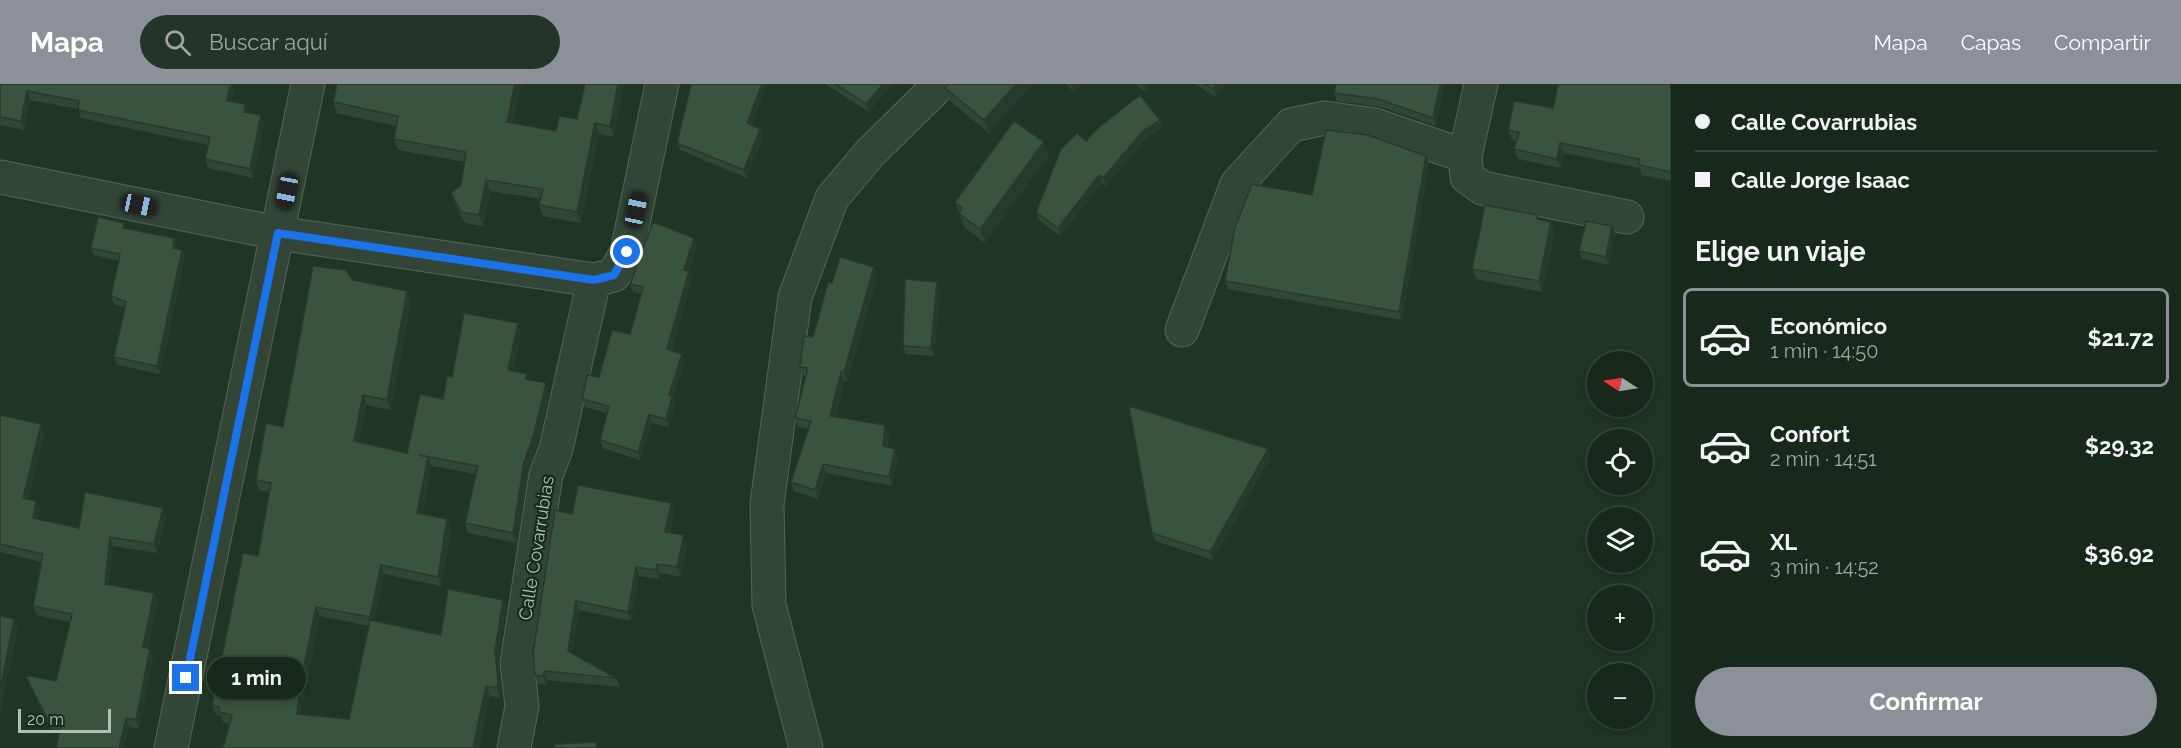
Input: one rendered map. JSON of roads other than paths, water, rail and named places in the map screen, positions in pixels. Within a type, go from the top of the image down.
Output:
[{"type":"street","points":[[171,748],[308,84]]},
{"type":"street","name":"Calle Covarrubias","points":[[514,748],[522,706],[517,663],[546,475],[556,449],[604,278],[627,252],[662,84]]},
{"type":"street","points":[[806,748],[769,605],[767,504],[795,297],[832,198],[870,153],[940,84]]},
{"type":"street","points":[[1481,84],[1465,156],[1467,177],[1482,188],[1628,217]]},
{"type":"street","points":[[1182,330],[1237,184],[1291,125],[1325,118],[1375,125],[1465,156]]},
{"type":"street","points":[[0,177],[278,233],[604,278]]}]
